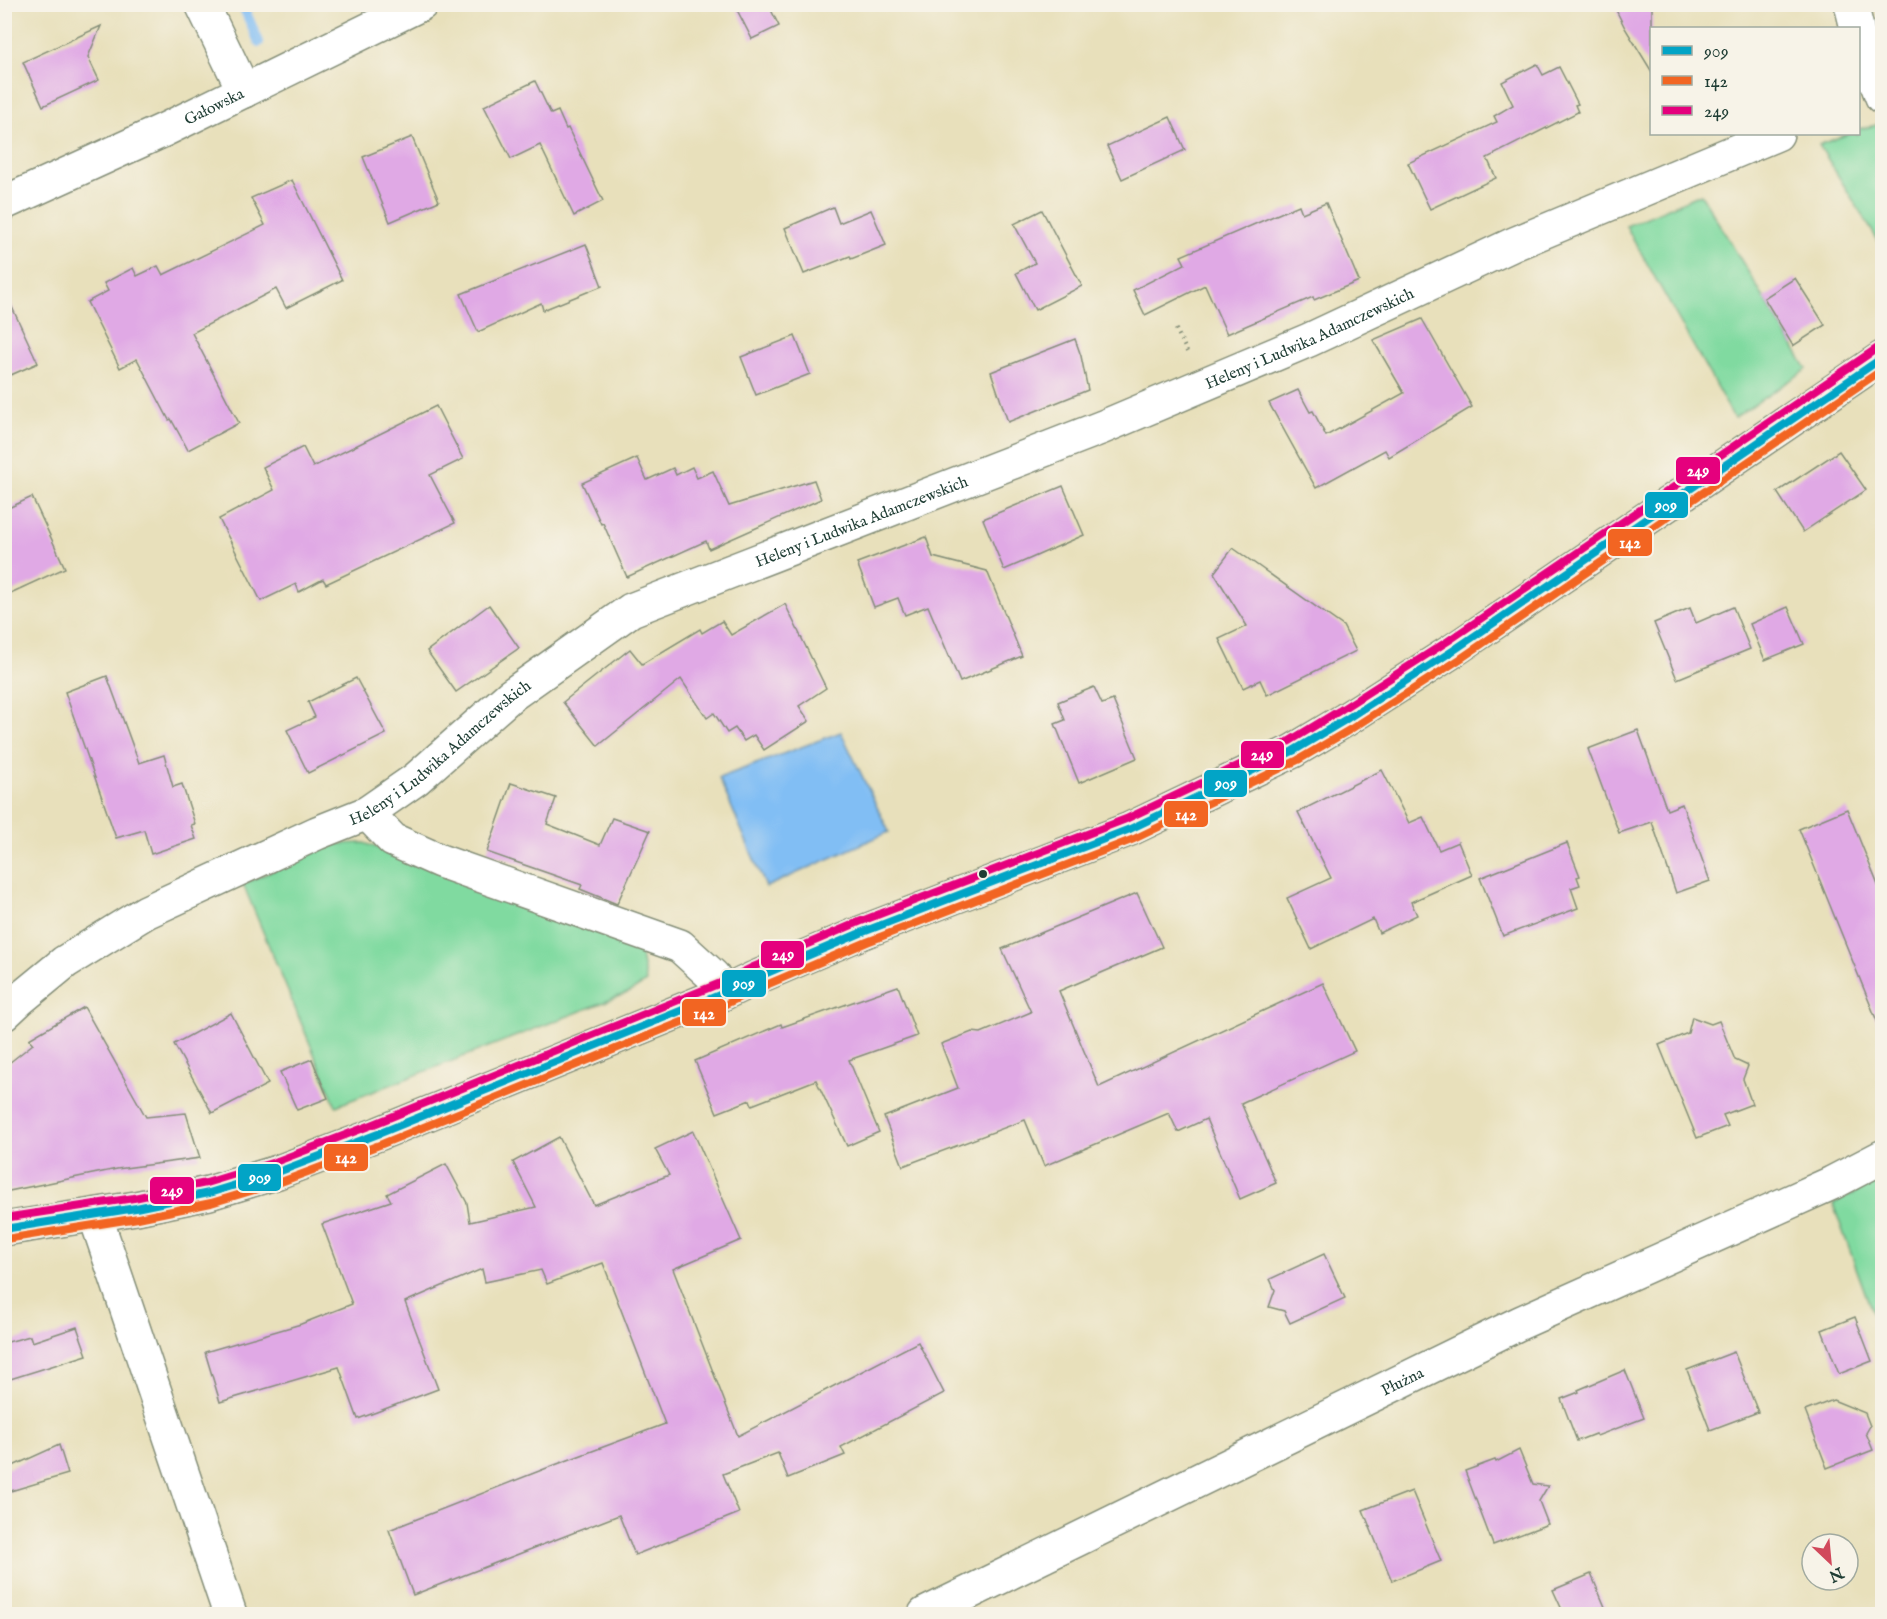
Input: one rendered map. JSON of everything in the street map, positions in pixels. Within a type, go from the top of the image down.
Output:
[{"type":"street","points":[[202,4],[244,90]]},
{"type":"street","name":"Gałowska","points":[[4,203],[164,130],[421,4]]},
{"type":"street","points":[[1851,4],[1857,27]]},
{"type":"street","points":[[1860,40],[1882,98],[1860,104]]},
{"type":"street","name":"Heleny i Ludwika Adamczewskich","points":[[10,996],[146,912],[317,833],[367,813],[416,779],[510,696],[631,610],[1103,427],[1309,340],[1514,244],[1776,135]]},
{"type":"street","points":[[4,1229],[95,1215],[209,1193],[278,1172],[388,1130],[722,994],[863,932],[1130,829],[1293,751],[1325,732],[1454,650],[1882,358]]},
{"type":"street","points":[[367,813],[393,840],[440,861],[680,946],[713,976],[722,994]]},
{"type":"street","name":"Płużna","points":[[925,1614],[1520,1323],[1832,1183],[1882,1157]]},
{"type":"street","points":[[95,1215],[230,1614]]},
{"type":"green space","points":[[1882,124],[1882,247],[1819,145],[1845,135],[1860,135],[1860,129]]},
{"type":"green space","points":[[1701,194],[1807,369],[1734,418],[1626,226]]},
{"type":"green space","points":[[364,843],[587,923],[614,935],[640,950],[646,982],[630,992],[336,1106],[243,884],[333,844]]},
{"type":"green space","points":[[1882,1179],[1882,1339],[1833,1204]]},
{"type":"water","points":[[841,732],[889,832],[766,887],[719,778]]},
{"type":"building","points":[[734,4],[768,4],[779,26],[752,39]]},
{"type":"building","points":[[1613,4],[1652,4],[1650,69]]},
{"type":"building","points":[[101,26],[88,57],[99,80],[43,106],[23,62]]},
{"type":"building","points":[[1537,64],[1543,75],[1559,67],[1578,104],[1575,105],[1578,112],[1487,158],[1496,178],[1430,209],[1408,163],[1497,122],[1494,116],[1513,105],[1502,82]]},
{"type":"building","points":[[535,81],[551,114],[558,111],[566,129],[568,128],[603,201],[574,216],[540,145],[511,159],[484,106]]},
{"type":"building","points":[[1170,117],[1185,150],[1122,179],[1107,146]]},
{"type":"building","points":[[412,137],[439,201],[390,222],[363,157]]},
{"type":"building","points":[[292,180],[342,280],[286,308],[276,289],[192,333],[239,423],[188,450],[171,419],[169,420],[137,359],[120,368],[87,302],[108,291],[104,283],[133,268],[137,276],[158,266],[163,275],[265,225],[251,198]]},
{"type":"building","points":[[1326,203],[1359,281],[1314,300],[1313,297],[1227,334],[1205,285],[1145,315],[1133,290],[1185,264],[1181,256],[1299,205],[1302,213]]},
{"type":"building","points":[[833,207],[839,223],[871,210],[886,245],[804,274],[785,228]]},
{"type":"building","points":[[1042,210],[1082,286],[1035,310],[1016,273],[1035,263],[1014,224]]},
{"type":"building","points":[[586,244],[602,286],[543,310],[541,303],[478,332],[461,294]]},
{"type":"building","points":[[1795,278],[1825,325],[1793,346],[1764,298]]},
{"type":"building","points":[[4,290],[38,363],[4,378]]},
{"type":"building","points":[[1422,319],[1472,407],[1389,457],[1385,450],[1316,488],[1269,403],[1298,390],[1310,412],[1313,411],[1326,436],[1404,393],[1373,340]]},
{"type":"building","points":[[795,336],[810,374],[756,395],[741,357]]},
{"type":"building","points":[[1075,339],[1088,390],[1008,422],[991,372]]},
{"type":"building","points":[[436,406],[463,459],[430,475],[455,523],[326,584],[323,579],[299,592],[296,584],[261,601],[219,519],[274,490],[263,467],[303,447],[313,467]]},
{"type":"building","points":[[1839,451],[1866,490],[1803,532],[1777,492]]},
{"type":"building","points":[[637,458],[647,480],[673,468],[676,475],[692,467],[697,478],[713,471],[729,506],[814,480],[821,499],[709,549],[706,541],[627,577],[582,483]]},
{"type":"building","points":[[1063,486],[1084,535],[1004,570],[983,519]]},
{"type":"building","points":[[32,497],[65,568],[4,596],[4,510]]},
{"type":"building","points":[[926,537],[933,557],[987,571],[1022,656],[960,682],[928,606],[905,615],[898,598],[874,607],[857,563]]},
{"type":"building","points":[[1233,548],[1343,626],[1356,651],[1267,695],[1260,680],[1243,688],[1219,639],[1247,626],[1214,573]]},
{"type":"building","points":[[785,604],[826,688],[799,706],[809,721],[764,750],[754,735],[744,741],[735,728],[727,733],[714,713],[707,718],[681,679],[598,746],[563,702],[630,649],[642,664],[700,629],[702,633],[722,621],[731,635]]},
{"type":"building","points":[[489,605],[519,648],[456,692],[427,651]]},
{"type":"building","points":[[1733,607],[1750,649],[1677,679],[1654,623],[1690,608],[1696,623]]},
{"type":"building","points":[[1788,607],[1804,644],[1765,660],[1750,624]]},
{"type":"building","points":[[107,676],[139,763],[164,755],[173,787],[182,784],[195,824],[191,825],[196,839],[151,854],[144,830],[116,838],[65,692]]},
{"type":"building","points":[[356,678],[386,734],[308,773],[287,730],[315,717],[308,702]]},
{"type":"building","points":[[1094,687],[1102,704],[1113,700],[1137,758],[1079,783],[1055,724],[1065,720],[1058,702]]},
{"type":"building","points":[[1638,730],[1667,810],[1682,804],[1710,881],[1676,893],[1652,822],[1619,833],[1588,749]]},
{"type":"building","points":[[1382,770],[1409,823],[1423,817],[1439,850],[1458,842],[1472,875],[1411,902],[1417,915],[1379,933],[1373,919],[1311,949],[1287,898],[1331,878],[1298,812]]},
{"type":"building","points":[[511,783],[556,798],[547,824],[600,845],[612,818],[650,831],[617,904],[580,889],[582,885],[487,852]]},
{"type":"building","points":[[1847,809],[1882,895],[1881,1031],[1799,829]]},
{"type":"building","points":[[1567,843],[1580,876],[1577,877],[1580,885],[1571,888],[1578,908],[1503,936],[1480,878]]},
{"type":"building","points":[[1137,893],[1162,947],[1059,991],[1099,1087],[1323,983],[1355,1051],[1241,1103],[1276,1183],[1240,1199],[1206,1119],[1178,1132],[1169,1113],[1044,1166],[1025,1120],[903,1166],[884,1117],[958,1088],[941,1044],[972,1032],[981,1033],[1031,1012],[1002,949]]},
{"type":"building","points":[[898,986],[917,1036],[849,1060],[879,1132],[847,1146],[816,1080],[752,1105],[750,1100],[717,1113],[695,1061],[781,1024],[782,1027]]},
{"type":"building","points":[[84,1007],[146,1117],[186,1113],[200,1158],[117,1169],[4,1192],[4,1067],[33,1044],[29,1039]]},
{"type":"building","points":[[231,1013],[268,1084],[212,1113],[174,1044]]},
{"type":"building","points":[[1692,1017],[1711,1024],[1719,1021],[1735,1060],[1748,1066],[1743,1079],[1752,1104],[1723,1115],[1728,1126],[1697,1138],[1659,1045],[1688,1033]]},
{"type":"building","points":[[312,1059],[328,1098],[297,1110],[280,1072]]},
{"type":"building","points":[[693,1131],[741,1240],[673,1269],[738,1436],[918,1342],[944,1393],[841,1447],[845,1455],[788,1478],[778,1453],[723,1474],[739,1513],[635,1555],[619,1515],[413,1595],[389,1530],[665,1424],[603,1263],[547,1284],[541,1270],[485,1282],[482,1269],[405,1302],[438,1389],[358,1419],[339,1367],[220,1402],[205,1352],[301,1324],[352,1304],[322,1224],[391,1201],[387,1194],[446,1164],[467,1203],[470,1222],[536,1207],[513,1162],[559,1137],[594,1205],[669,1175],[655,1149]]},
{"type":"building","points":[[1324,1254],[1345,1298],[1290,1323],[1284,1311],[1269,1307],[1275,1290],[1270,1279]]},
{"type":"building","points":[[1855,1317],[1872,1361],[1839,1374],[1822,1330]]},
{"type":"building","points":[[77,1327],[87,1355],[4,1381],[4,1343],[30,1336],[32,1342]]},
{"type":"building","points":[[1734,1352],[1758,1412],[1710,1430],[1687,1370]]},
{"type":"building","points":[[1625,1370],[1644,1418],[1577,1441],[1561,1399]]},
{"type":"building","points":[[1833,1400],[1865,1413],[1870,1426],[1866,1433],[1873,1450],[1827,1468],[1805,1411]]},
{"type":"building","points":[[59,1445],[68,1474],[4,1493],[4,1470]]},
{"type":"building","points":[[1519,1450],[1533,1484],[1548,1486],[1539,1501],[1548,1524],[1493,1545],[1465,1471],[1495,1460],[1496,1462]]},
{"type":"building","points":[[1412,1491],[1441,1561],[1392,1581],[1363,1510]]},
{"type":"building","points":[[1591,1574],[1608,1614],[1564,1614],[1553,1590]]},
{"type":"waterway","points":[[242,4],[259,42]]},
{"type":"transit line","name":"249","points":[[4,1218],[134,1198],[206,1183],[275,1162],[718,984],[859,922],[1126,819],[1288,742],[1339,711],[1448,641],[1876,349]]},
{"type":"transit line","name":"909","points":[[4,1229],[136,1208],[209,1193],[278,1172],[378,1134],[722,994],[863,932],[1130,829],[1293,751],[1345,720],[1454,650],[1882,358]]},
{"type":"transit line","name":"142","points":[[6,1239],[138,1218],[211,1203],[281,1182],[382,1144],[726,1004],[867,942],[1134,839],[1298,760],[1351,729],[1460,659],[1882,370]]}]
